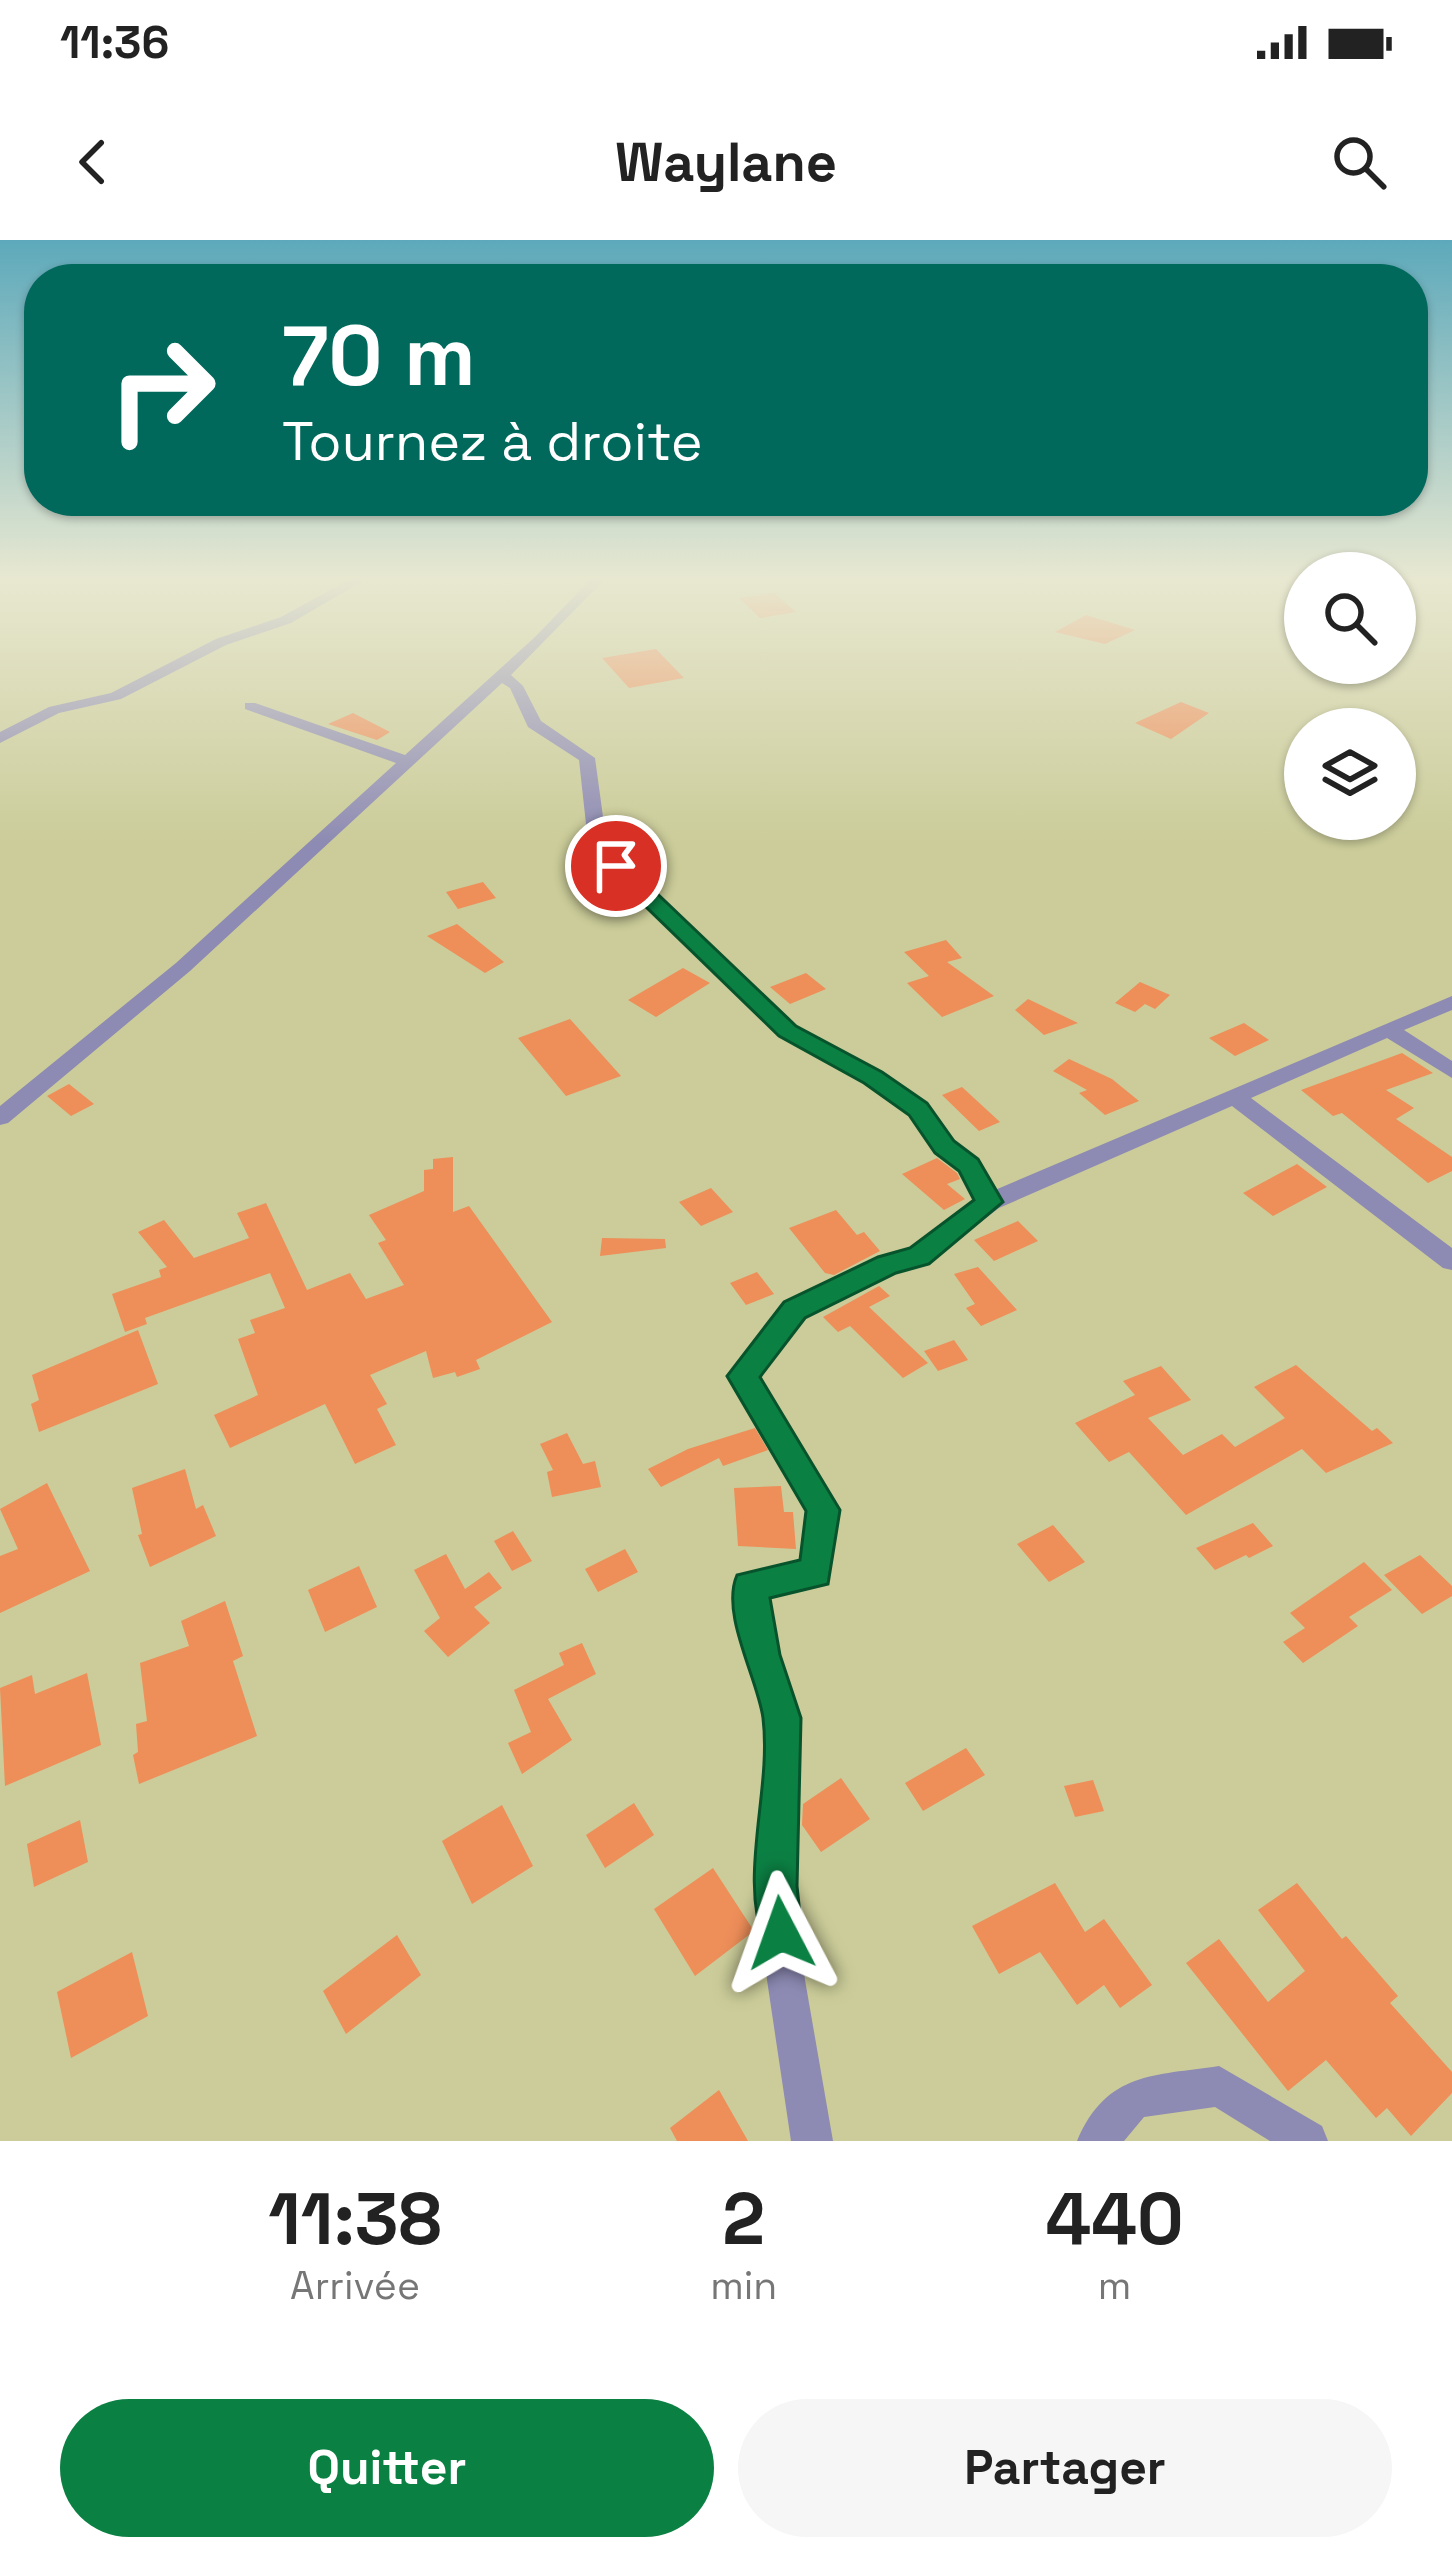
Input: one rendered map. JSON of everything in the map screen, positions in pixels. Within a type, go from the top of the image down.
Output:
[{"type":"street","points":[[0,738],[54,710],[116,696],[173,667]]},
{"type":"street","points":[[0,1118],[183,967],[510,667]]},
{"type":"street","points":[[502,675],[516,686],[534,724],[587,758],[592,775],[591,818],[598,843],[616,866],[788,1031],[873,1077],[918,1109],[945,1147],[969,1165],[990,1202]]},
{"type":"street","points":[[250,706],[408,762]]},
{"type":"street","points":[[812,2141],[776,1886],[782,1718],[761,1655],[750,1587],[815,1573],[824,1510],[743,1376],[795,1310],[888,1265],[919,1256],[990,1202],[1452,1002]]},
{"type":"street","points":[[1389,1030],[1452,1071]]},
{"type":"street","points":[[1234,1096],[1452,1261]]},
{"type":"street","points":[[1098,2141],[1133,2099],[1219,2086],[1266,2111],[1307,2141]]},
{"type":"building","points":[[610,667],[673,667],[684,678],[629,688]]},
{"type":"building","points":[[1181,702],[1209,713],[1171,739],[1135,723]]},
{"type":"building","points":[[353,713],[390,732],[377,740],[328,724]]},
{"type":"building","points":[[483,882],[496,898],[458,909],[446,892]]},
{"type":"building","points":[[457,924],[504,962],[485,973],[427,936]]},
{"type":"building","points":[[946,940],[962,958],[947,962],[994,996],[942,1017],[907,983],[929,976],[904,952]]},
{"type":"building","points":[[683,968],[710,983],[656,1017],[628,1000]]},
{"type":"building","points":[[806,973],[826,989],[790,1004],[770,987]]},
{"type":"building","points":[[1140,982],[1170,995],[1155,1009],[1145,1004],[1135,1012],[1115,1003]]},
{"type":"building","points":[[1028,999],[1078,1023],[1044,1035],[1015,1010]]},
{"type":"building","points":[[570,1019],[621,1076],[566,1096],[518,1038]]},
{"type":"building","points":[[1244,1023],[1269,1040],[1235,1056],[1209,1038]]},
{"type":"building","points":[[1402,1053],[1433,1073],[1386,1090],[1414,1108],[1396,1119],[1452,1157],[1452,1171],[1428,1183],[1342,1113],[1333,1116],[1301,1090]]},
{"type":"building","points":[[1069,1059],[1112,1079],[1139,1101],[1105,1115],[1079,1093],[1087,1090],[1053,1071]]},
{"type":"building","points":[[69,1084],[94,1104],[71,1116],[47,1096]]},
{"type":"building","points":[[962,1087],[1000,1122],[979,1131],[942,1095]]},
{"type":"building","points":[[453,1157],[453,1212],[469,1206],[552,1322],[476,1360],[480,1369],[457,1377],[455,1372],[433,1378],[426,1351],[370,1375],[387,1404],[377,1409],[396,1445],[355,1464],[325,1404],[230,1448],[214,1415],[258,1395],[238,1339],[255,1333],[250,1320],[285,1308],[270,1273],[145,1318],[147,1324],[125,1332],[112,1294],[161,1277],[159,1270],[167,1267],[138,1232],[164,1220],[194,1258],[249,1238],[237,1213],[266,1203],[307,1290],[350,1273],[366,1299],[404,1285],[378,1243],[386,1240],[369,1215],[424,1191],[424,1170],[433,1169],[433,1159]]},
{"type":"building","points":[[937,1158],[957,1173],[960,1179],[947,1184],[965,1199],[944,1210],[902,1174]]},
{"type":"building","points":[[1297,1164],[1327,1187],[1273,1216],[1243,1193]]},
{"type":"building","points":[[711,1188],[733,1212],[701,1226],[679,1202]]},
{"type":"building","points":[[836,1210],[857,1235],[864,1232],[880,1251],[834,1275],[825,1273],[789,1228]]},
{"type":"building","points":[[1018,1221],[1038,1241],[994,1261],[974,1240]]},
{"type":"building","points":[[602,1238],[665,1239],[666,1248],[600,1256]]},
{"type":"building","points":[[978,1267],[1017,1310],[981,1326],[966,1308],[975,1304],[954,1274]]},
{"type":"building","points":[[757,1272],[774,1294],[746,1305],[730,1283]]},
{"type":"building","points":[[879,1286],[890,1296],[869,1307],[928,1363],[903,1378],[850,1326],[838,1332],[823,1317]]},
{"type":"building","points":[[138,1330],[158,1384],[39,1432],[31,1404],[39,1400],[32,1375]]},
{"type":"building","points":[[954,1340],[968,1360],[938,1371],[924,1351]]},
{"type":"building","points":[[1296,1365],[1372,1431],[1377,1428],[1393,1443],[1326,1473],[1302,1449],[1186,1515],[1129,1452],[1109,1462],[1075,1423],[1135,1395],[1123,1381],[1161,1366],[1191,1400],[1148,1418],[1183,1455],[1222,1434],[1235,1447],[1285,1418],[1254,1387]]},
{"type":"building","points":[[755,1428],[768,1450],[723,1466],[719,1458],[661,1487],[648,1469],[688,1449]]},
{"type":"building","points":[[567,1433],[583,1464],[595,1461],[601,1487],[552,1497],[547,1472],[553,1470],[540,1444]]},
{"type":"building","points":[[185,1469],[196,1509],[203,1505],[216,1536],[150,1567],[138,1535],[142,1534],[132,1488]]},
{"type":"building","points":[[47,1483],[90,1571],[0,1613],[0,1556],[18,1549],[0,1509]]},
{"type":"building","points":[[781,1486],[784,1512],[793,1512],[796,1549],[738,1546],[734,1488]]},
{"type":"building","points":[[1253,1523],[1273,1546],[1215,1570],[1196,1548]]},
{"type":"building","points":[[1053,1525],[1085,1562],[1049,1582],[1017,1544]]},
{"type":"building","points":[[513,1531],[532,1561],[512,1571],[494,1541]]},
{"type":"building","points":[[625,1549],[638,1572],[598,1592],[585,1569]]},
{"type":"building","points":[[446,1554],[465,1589],[489,1572],[502,1588],[474,1607],[490,1623],[448,1657],[424,1631],[440,1618],[414,1570]]},
{"type":"building","points":[[1420,1555],[1452,1586],[1452,1596],[1422,1614],[1384,1575]]},
{"type":"building","points":[[1364,1562],[1392,1590],[1349,1617],[1358,1626],[1303,1663],[1283,1642],[1305,1628],[1290,1613]]},
{"type":"building","points":[[359,1566],[377,1607],[325,1632],[308,1590]]},
{"type":"building","points":[[225,1601],[243,1656],[233,1661],[257,1736],[139,1784],[133,1755],[138,1752],[136,1724],[147,1721],[140,1663],[189,1646],[181,1621]]},
{"type":"building","points":[[582,1643],[596,1674],[548,1699],[572,1740],[522,1774],[508,1743],[531,1732],[514,1690],[564,1665],[559,1653]]},
{"type":"building","points":[[87,1673],[101,1745],[5,1786],[0,1688],[32,1675],[35,1694]]},
{"type":"building","points":[[966,1748],[985,1775],[923,1811],[905,1783]]},
{"type":"building","points":[[841,1778],[870,1819],[821,1852],[802,1825],[803,1804]]},
{"type":"building","points":[[1093,1780],[1104,1811],[1075,1817],[1064,1786]]},
{"type":"building","points":[[634,1803],[654,1835],[605,1868],[586,1835]]},
{"type":"building","points":[[502,1805],[533,1866],[472,1904],[442,1841]]},
{"type":"building","points":[[80,1820],[88,1862],[34,1887],[27,1844]]},
{"type":"building","points":[[713,1868],[754,1931],[695,1976],[654,1909]]},
{"type":"building","points":[[1055,1883],[1085,1932],[1104,1919],[1152,1985],[1120,2008],[1104,1985],[1077,2005],[1040,1952],[999,1974],[972,1926]]},
{"type":"building","points":[[1297,1883],[1342,1939],[1346,1936],[1398,1996],[1390,2003],[1452,2072],[1452,2093],[1411,2136],[1387,2108],[1376,2118],[1326,2060],[1288,2091],[1186,1963],[1219,1939],[1268,2002],[1305,1971],[1258,1910]]},
{"type":"building","points":[[397,1935],[421,1975],[346,2034],[323,1991]]},
{"type":"building","points":[[132,1952],[148,2016],[71,2058],[57,1992]]},
{"type":"building","points":[[719,2090],[748,2141],[677,2141],[670,2128]]},
{"type":"route","points":[[616,866],[788,1031],[873,1077],[918,1109],[945,1147],[969,1165],[990,1202],[919,1256],[888,1265],[795,1310],[743,1376],[824,1510],[815,1573],[750,1587],[761,1655],[782,1718],[784,1764],[776,1886],[781,1933]]}]
